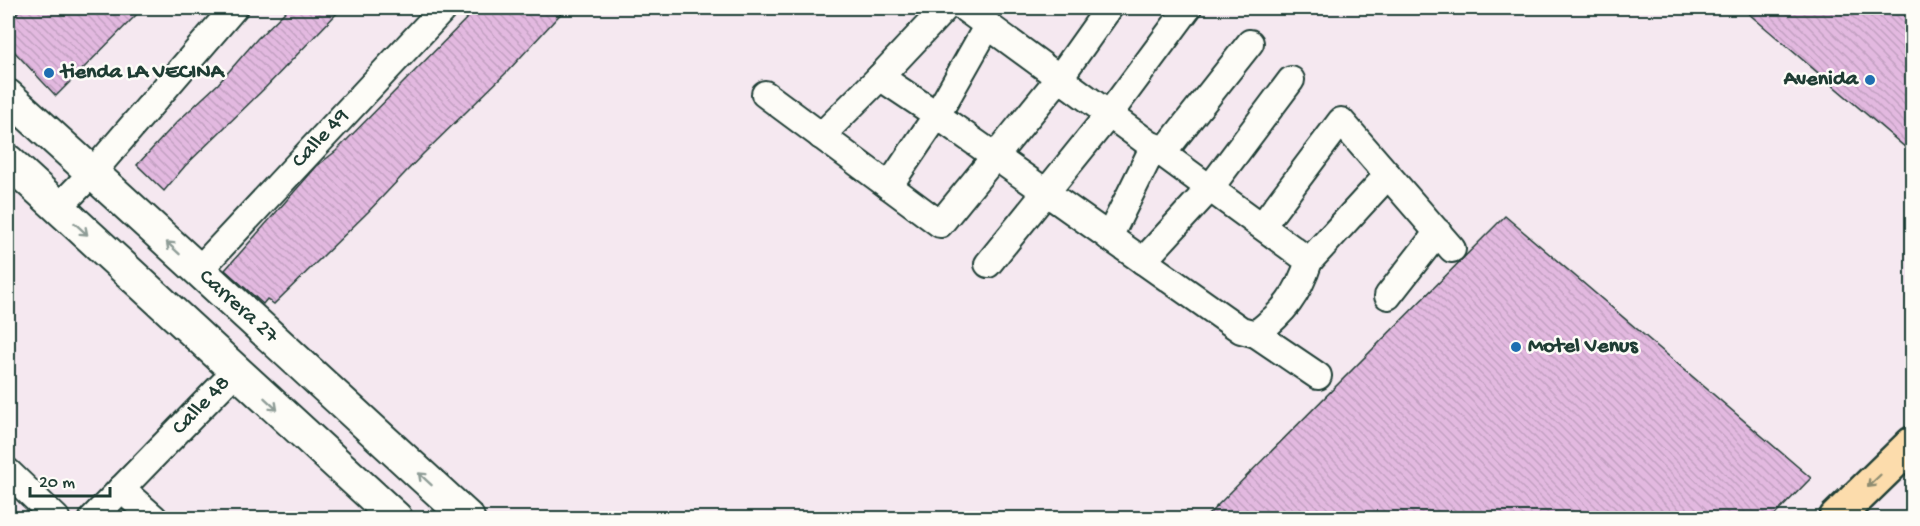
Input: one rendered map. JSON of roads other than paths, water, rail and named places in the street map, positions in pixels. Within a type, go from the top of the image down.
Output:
[{"type":"main road","points":[[1836,519],[1912,444]]},
{"type":"street","points":[[57,208],[92,173],[234,8]]},
{"type":"street","name":"Calle 49","points":[[198,272],[444,8]]},
{"type":"street","points":[[821,136],[945,8]]},
{"type":"street","points":[[963,8],[1110,113],[1309,261]]},
{"type":"street","points":[[765,94],[940,224],[1060,77],[1109,8]]},
{"type":"street","points":[[988,264],[1110,113],[1188,8]]},
{"type":"street","points":[[889,186],[937,115],[988,25]]},
{"type":"street","points":[[1109,237],[1159,150],[1250,43]]},
{"type":"street","points":[[880,77],[1240,330],[1256,334],[1318,376]]},
{"type":"street","points":[[1143,261],[1210,188],[1291,80]]},
{"type":"street","name":"Carrera 27","points":[[8,96],[468,519]]},
{"type":"street","points":[[1262,226],[1341,121],[1445,240],[1388,296]]},
{"type":"street","points":[[8,161],[394,518]]},
{"type":"street","points":[[1256,334],[1276,319],[1287,305],[1301,285],[1309,261],[1388,175]]},
{"type":"street","name":"Calle 48","points":[[93,519],[236,371]]},
{"type":"street","points":[[8,471],[56,519]]},
{"type":"street","points":[[122,489],[154,519]]},
{"type":"place","name":"tienda LA VECINA","points":[[49,73]]},
{"type":"place","name":"Avenida","points":[[1870,80]]},
{"type":"place","name":"Motel Venus","points":[[1516,347]]}]
